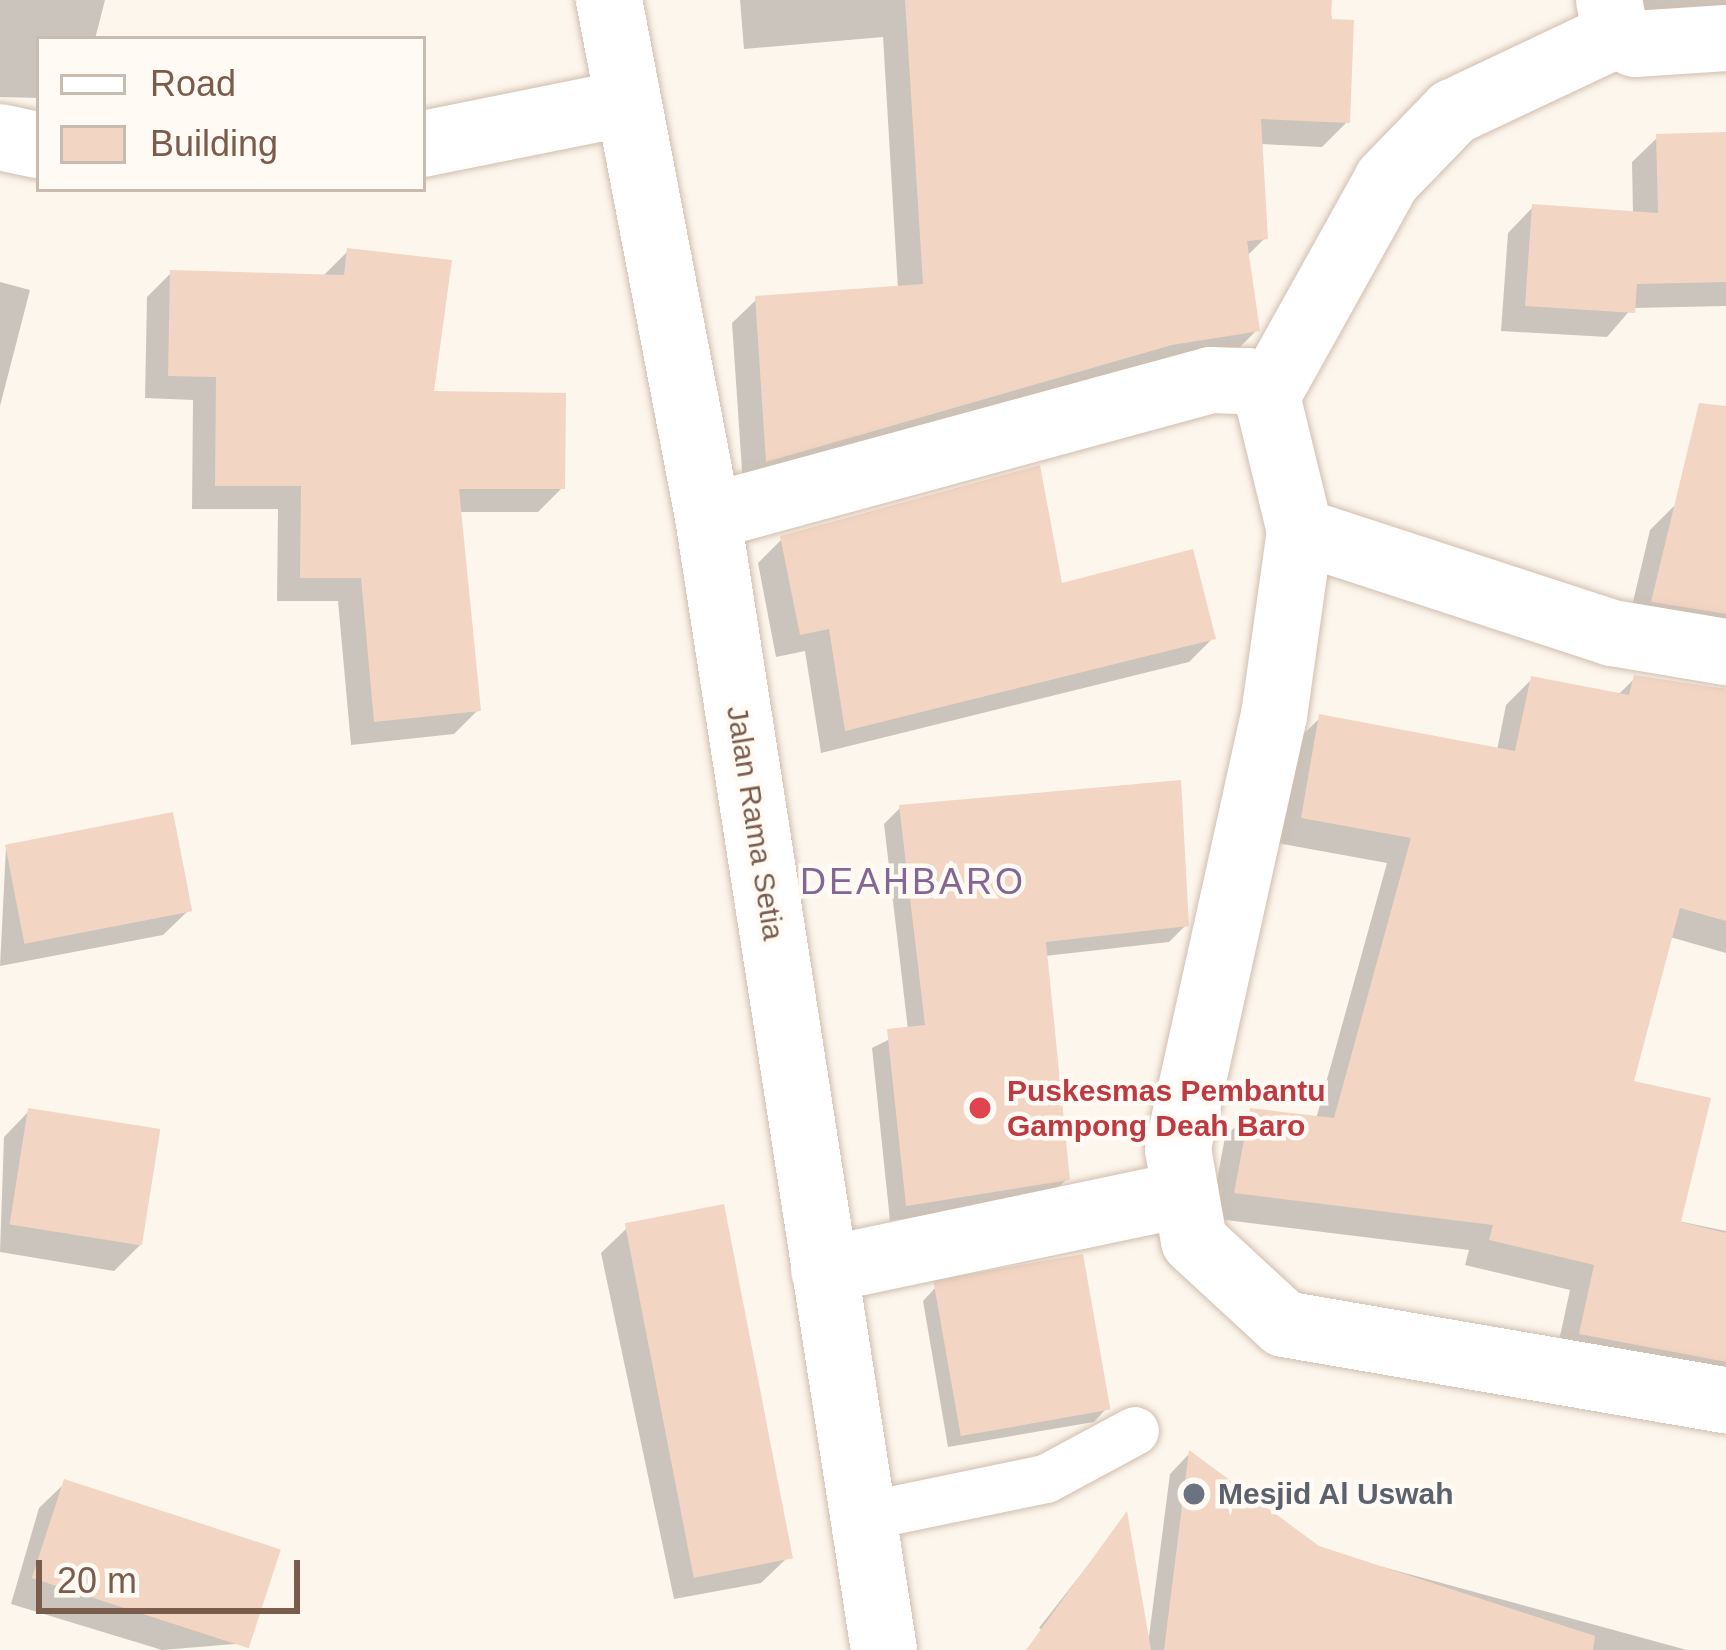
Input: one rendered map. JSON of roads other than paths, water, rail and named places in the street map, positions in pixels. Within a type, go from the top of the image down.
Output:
[{"type":"street","name":"Jalan Rama Setia","points":[[609,0],[708,517],[884,1650]]},
{"type":"street","points":[[1267,396],[1387,180],[1453,112],[1613,17],[1656,46],[1726,38]]},
{"type":"street","points":[[426,143],[626,103]]},
{"type":"street","points":[[0,136],[36,144]]},
{"type":"street","points":[[708,517],[1211,380],[1248,381],[1267,396],[1300,531],[1274,715],[1178,1150],[1181,1195],[1213,1268],[1283,1324],[1726,1400]]},
{"type":"street","points":[[1300,531],[1612,633],[1726,652]]},
{"type":"street","points":[[824,1270],[1181,1195]]},
{"type":"lane","points":[[862,1517],[1046,1479],[1135,1431]]},
{"type":"place","name":"Puskesmas Pembantu Gampong Deah Baro","points":[[980,1108]]},
{"type":"place","name":"Mesjid Al Uswah","points":[[1194,1494]]},
{"type":"district","name":"DEAHBARO","points":[[913,882]]}]
